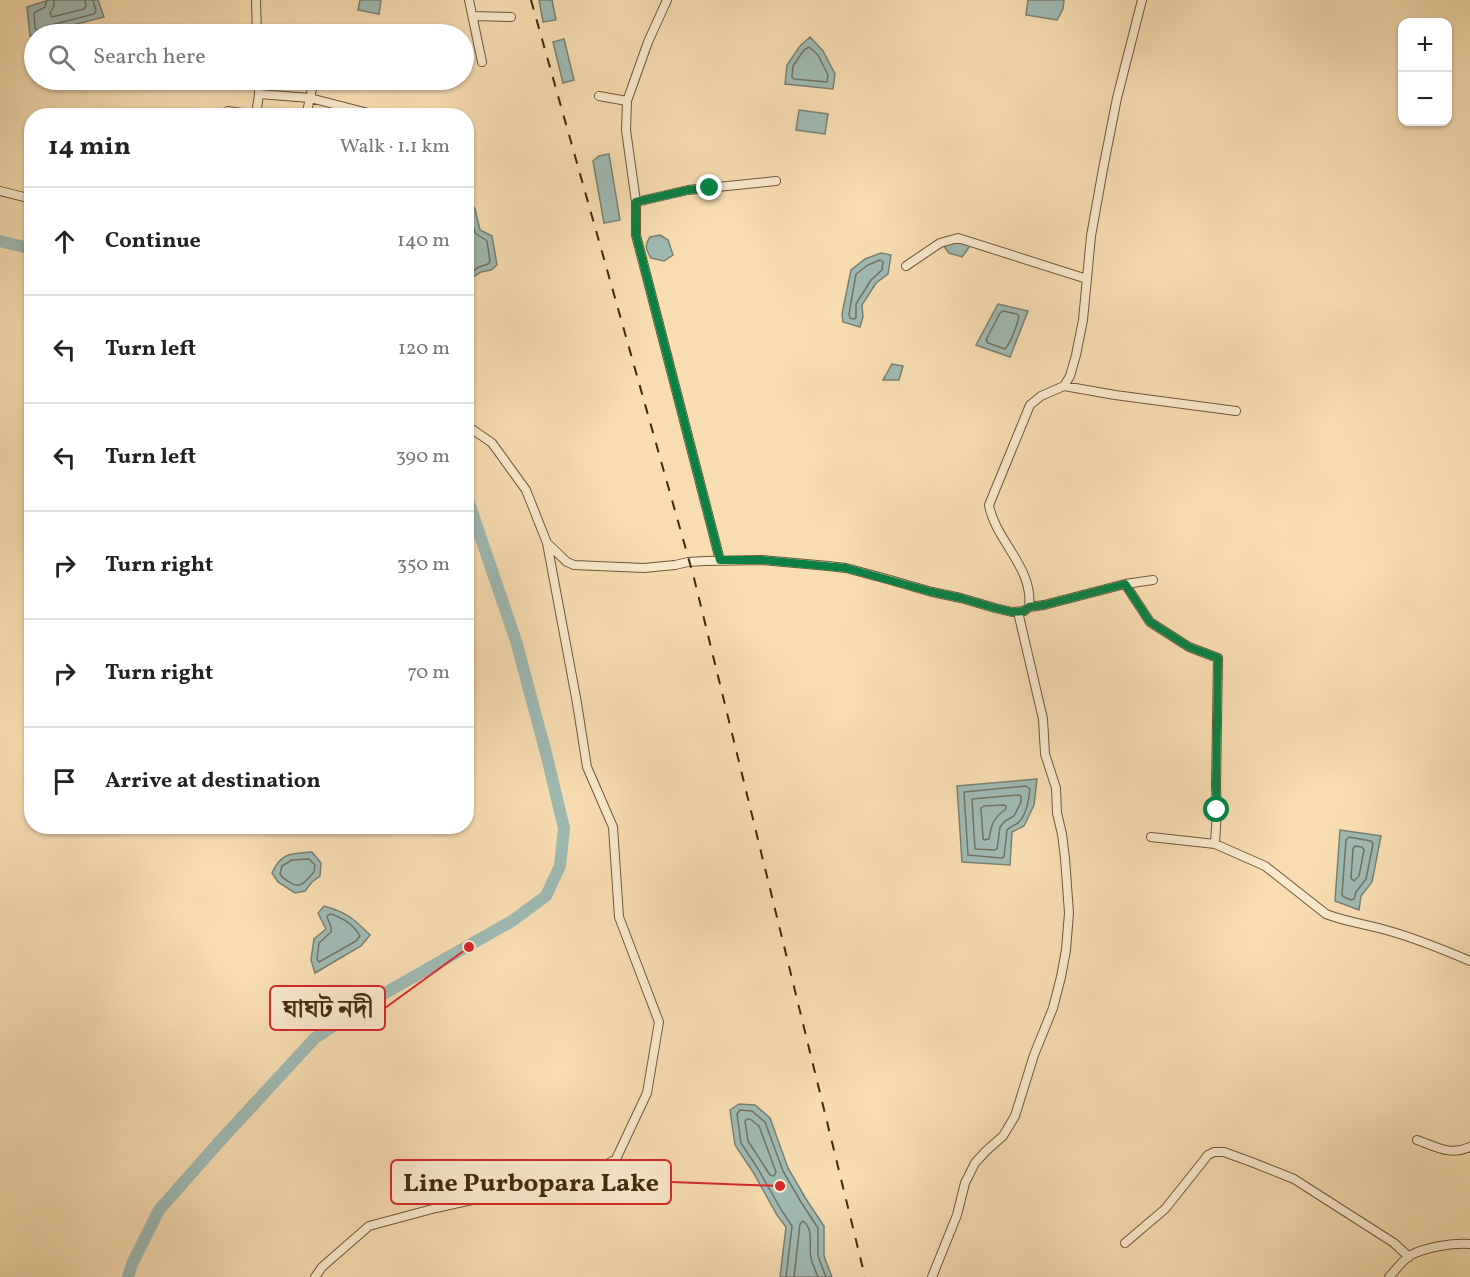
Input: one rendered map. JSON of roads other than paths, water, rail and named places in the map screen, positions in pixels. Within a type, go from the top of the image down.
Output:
[{"type":"street","points":[[256,0],[257,24]]},
{"type":"street","points":[[469,0],[474,24]]},
{"type":"street","points":[[667,0],[648,42],[627,101],[626,130],[636,202],[636,235],[720,560]]},
{"type":"street","points":[[1064,386],[1070,376],[1083,320],[1091,236],[1116,98],[1142,0]]},
{"type":"street","points":[[472,16],[511,17]]},
{"type":"street","points":[[474,25],[482,62]]},
{"type":"street","points":[[257,108],[259,90]]},
{"type":"street","points":[[308,108],[312,90]]},
{"type":"street","points":[[259,94],[310,98],[349,108]]},
{"type":"street","points":[[599,96],[627,101]]},
{"type":"street","points":[[636,202],[688,190],[776,181]]},
{"type":"street","points":[[0,191],[24,197]]},
{"type":"street","points":[[906,266],[940,243],[958,238],[1087,279]]},
{"type":"street","points":[[1029,607],[1027,584],[1016,558],[991,514],[989,505],[1030,405],[1041,396],[1064,386],[1236,411]]},
{"type":"street","points":[[315,1277],[322,1267],[369,1226],[436,1208],[589,1174],[616,1159],[647,1093],[659,1022],[619,917],[613,826],[587,767],[547,543],[526,490],[492,442],[474,430]]},
{"type":"street","points":[[547,543],[567,562],[574,564],[658,568],[688,562],[762,560],[846,568],[932,592],[1018,612],[1029,607],[1125,584],[1153,580]]},
{"type":"street","points":[[1125,584],[1150,622],[1189,647],[1218,658],[1215,844]]},
{"type":"street","points":[[932,1277],[957,1215],[965,1183],[975,1163],[1003,1136],[1016,1116],[1034,1055],[1053,1008],[1066,950],[1069,913],[1056,788],[1045,754],[1043,718],[1018,612]]},
{"type":"street","points":[[1151,837],[1215,844],[1265,866],[1326,914],[1431,944],[1470,962]]},
{"type":"street","points":[[1417,1140],[1458,1152],[1470,1147]]},
{"type":"street","points":[[1125,1243],[1165,1209],[1208,1155],[1214,1152],[1224,1152],[1294,1179],[1394,1243],[1409,1257]]},
{"type":"street","points":[[1389,1277],[1409,1257],[1431,1248],[1470,1244]]},
{"type":"water","points":[[49,0],[98,0],[104,17],[77,24],[29,24],[27,7]]},
{"type":"water","points":[[360,0],[381,0],[379,14],[358,10]]},
{"type":"water","points":[[539,0],[552,0],[556,20],[543,22]]},
{"type":"water","points":[[1028,0],[1064,0],[1063,9],[1057,20],[1026,15]]},
{"type":"water","points":[[810,37],[823,51],[835,74],[833,89],[785,84],[787,65],[800,46]]},
{"type":"water","points":[[564,39],[574,80],[563,83],[553,42]]},
{"type":"water","points":[[799,110],[828,114],[825,134],[796,130]]},
{"type":"water","points":[[609,154],[620,220],[604,223],[593,161],[599,156]]},
{"type":"water","points":[[474,208],[480,230],[492,236],[497,265],[491,270],[474,277]]},
{"type":"water","points":[[660,235],[668,240],[673,255],[664,261],[651,258],[646,248],[650,237]]},
{"type":"water","points":[[945,237],[963,238],[970,246],[962,257],[949,253],[943,245]]},
{"type":"water","points":[[881,253],[891,255],[888,274],[876,283],[862,305],[863,317],[860,327],[843,322],[842,314],[851,270],[865,259]]},
{"type":"water","points":[[998,304],[1028,311],[1010,357],[976,345]]},
{"type":"water","points":[[892,364],[903,366],[899,380],[883,380]]},
{"type":"water","points":[[1037,779],[1034,805],[1024,826],[1012,832],[1010,865],[962,862],[957,786]]},
{"type":"water","points":[[1340,830],[1381,836],[1372,882],[1361,896],[1359,910],[1335,901]]},
{"type":"water","points":[[312,852],[321,863],[320,876],[305,891],[295,893],[278,882],[272,873],[279,861],[288,855]]},
{"type":"water","points":[[324,906],[350,917],[370,935],[361,946],[315,973],[311,960],[314,939],[326,929],[318,913]]},
{"type":"water","points":[[739,1104],[755,1105],[770,1118],[788,1168],[824,1226],[824,1256],[832,1277],[780,1277],[786,1227],[735,1145],[730,1110]]},
{"type":"waterway","points":[[0,241],[24,247]]},
{"type":"waterway","points":[[128,1277],[132,1264],[159,1210],[315,1038],[378,997],[512,921],[546,896],[560,866],[564,828],[547,757],[516,641],[474,518]]},
{"type":"railway","points":[[531,0],[694,578],[865,1277]]},
{"type":"place","name":"ঘাঘট নদী","points":[[469,947]]},
{"type":"place","name":"Line Purbopara Lake","points":[[780,1186]]}]
